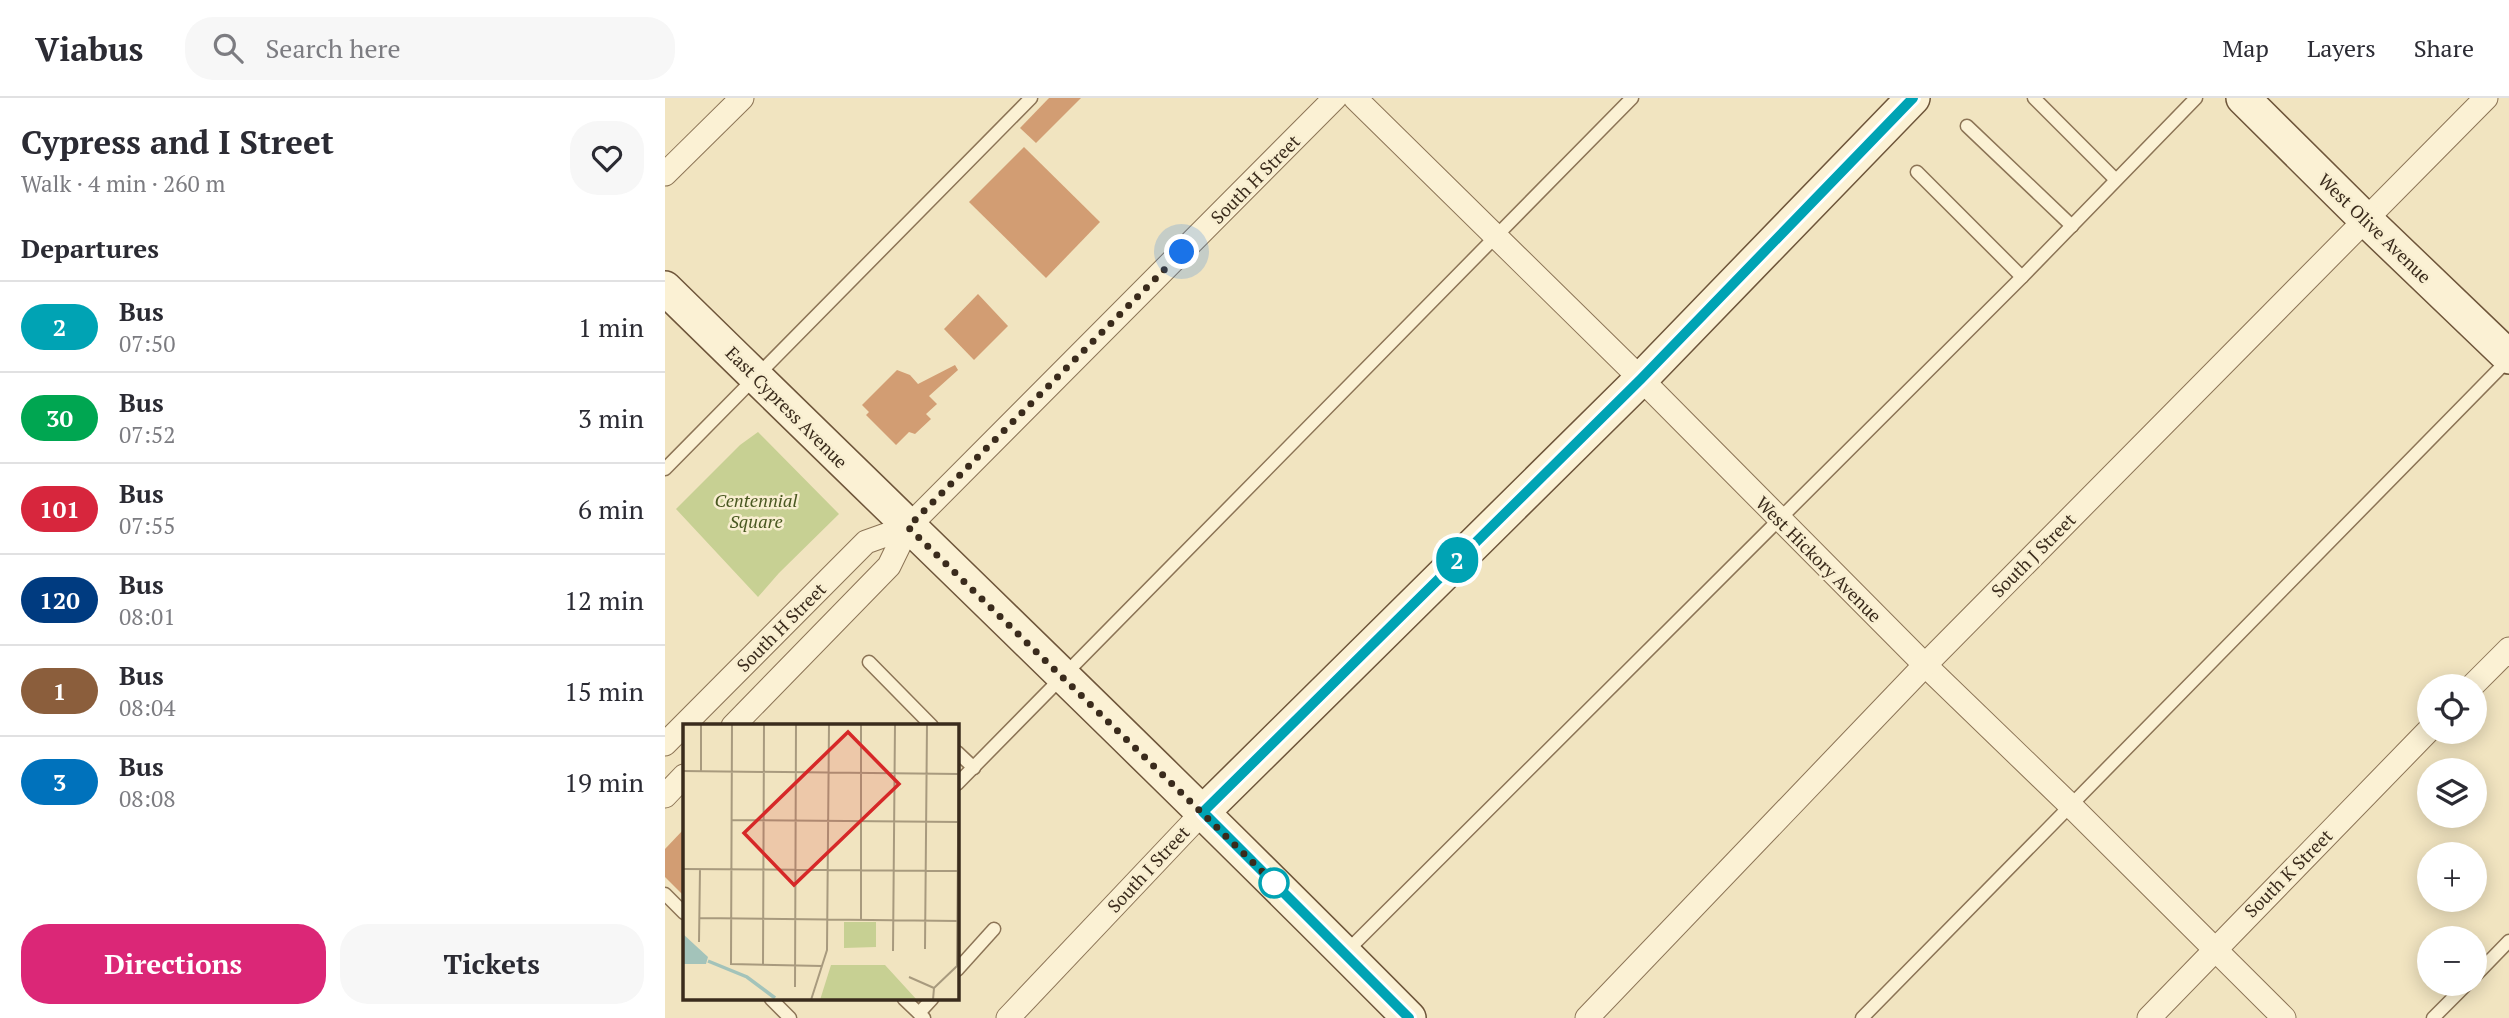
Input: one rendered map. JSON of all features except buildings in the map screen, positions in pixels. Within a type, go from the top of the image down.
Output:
[{"type":"street","points":[[665,174],[742,98]]},
{"type":"street","name":"South H Street","points":[[735,724],[889,566],[908,527],[1335,98]]},
{"type":"street","name":"West Hickory Avenue","points":[[1355,98],[2284,1018]]},
{"type":"street","name":"South I Street","points":[[1008,1018],[1203,812],[1641,379],[1913,98]]},
{"type":"street","name":"West Olive Avenue","points":[[2243,98],[2509,358]]},
{"type":"street","name":"South J Street","points":[[1587,1018],[1925,665],[2486,98]]},
{"type":"street","name":"East Cypress Avenue","points":[[665,288],[1203,812],[1409,1018]]},
{"type":"street","name":"South H Street","points":[[685,724],[866,542],[908,527]]},
{"type":"street","points":[[2484,674],[2509,649]]},
{"type":"street","name":"South H Street","points":[[665,744],[683,726]]},
{"type":"street","name":"South K Street","points":[[2149,1018],[2417,742]]},
{"type":"street","points":[[665,796],[683,777]]},
{"type":"lane","points":[[665,469],[1031,98]]},
{"type":"lane","points":[[959,782],[1633,98]]},
{"type":"lane","points":[[2034,98],[2115,179]]},
{"type":"lane","points":[[1345,953],[2022,277],[2196,98]]},
{"type":"lane","points":[[1967,126],[2072,226]]},
{"type":"lane","points":[[1917,172],[2022,277]]},
{"type":"lane","points":[[1862,1018],[2509,358]]},
{"type":"lane","points":[[869,662],[930,724]]},
{"type":"lane","points":[[959,754],[974,768]]},
{"type":"lane","points":[[665,894],[683,912]]},
{"type":"lane","points":[[959,968],[994,929]]},
{"type":"lane","points":[[2487,964],[2509,941]]},
{"type":"lane","points":[[2434,1018],[2455,996]]},
{"type":"lane","points":[[772,1000],[790,1018]]},
{"type":"lane","points":[[905,1000],[921,1016],[931,1000]]},
{"type":"green space","name":"Centennial Square","points":[[758,432],[839,514],[758,597],[676,509],[740,445]]},
{"type":"bus line","name":"2","points":[[1409,1018],[1203,812],[1641,379],[1913,98]]},
{"type":"route","points":[[1182,252],[908,527],[1274,883]]}]
